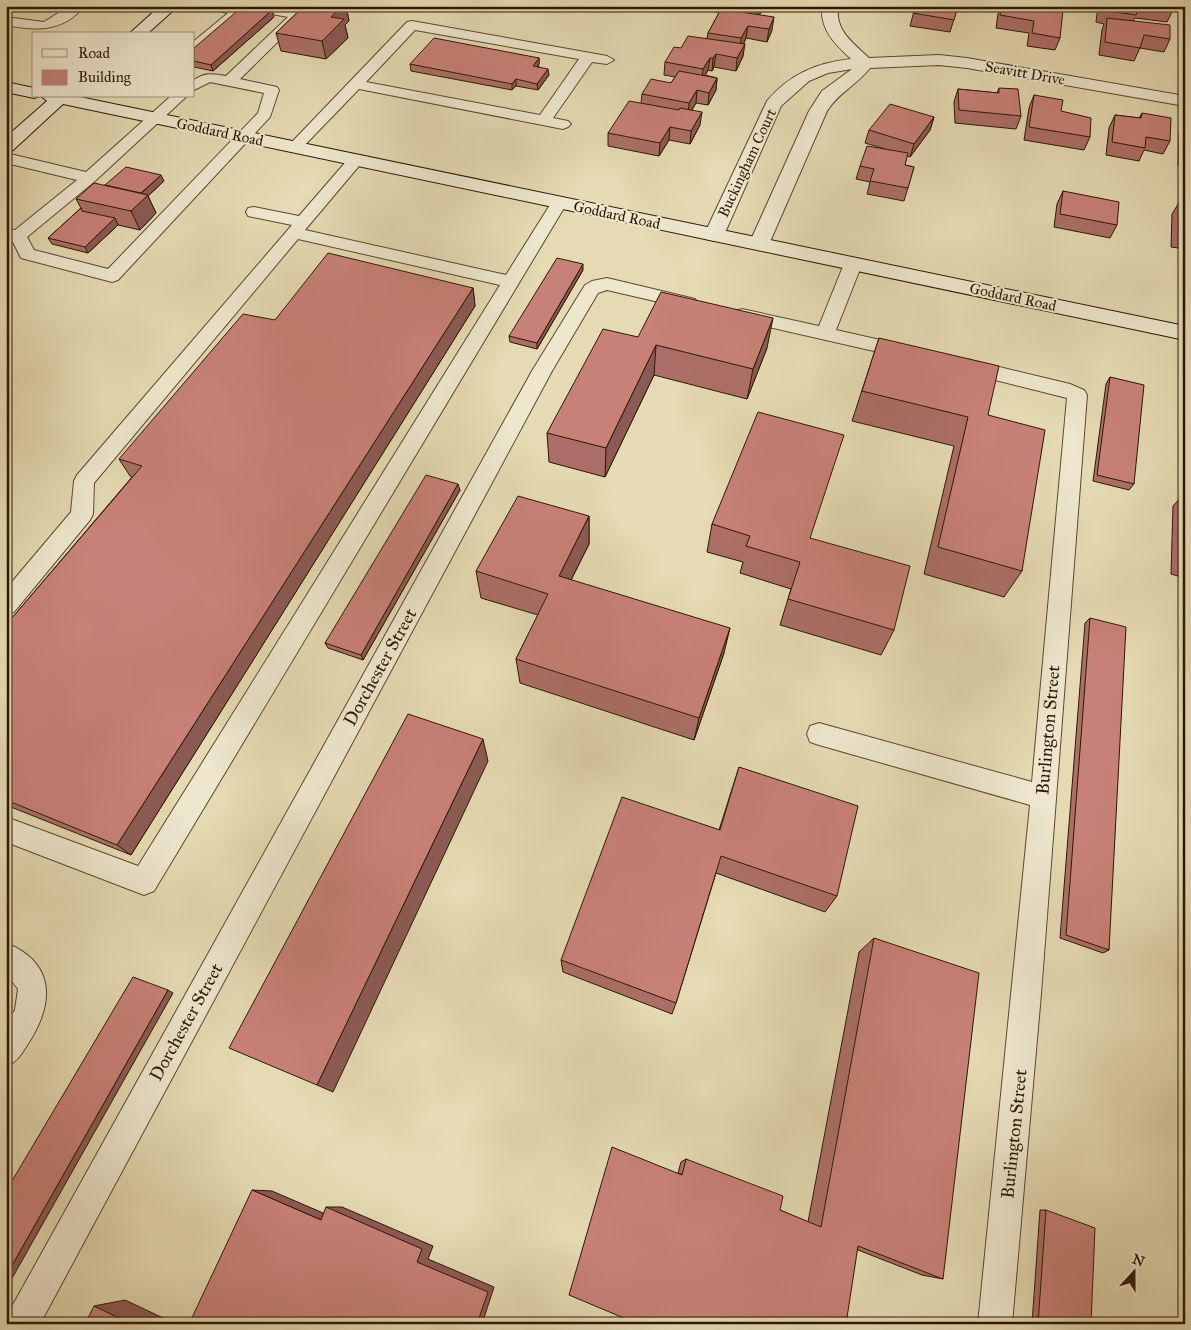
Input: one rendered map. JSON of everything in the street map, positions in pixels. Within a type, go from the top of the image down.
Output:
[{"type":"main road","points":[[139,32],[170,6]]},
{"type":"main road","points":[[758,244],[818,111],[828,95],[854,78],[865,63],[831,30],[829,20],[830,6]]},
{"type":"main road","name":"Seavitt Drive","points":[[865,63],[938,60],[967,63],[1185,101]]},
{"type":"main road","name":"Buckingham Court","points":[[714,234],[773,105],[784,90],[798,79],[827,66],[865,63]]},
{"type":"main road","points":[[6,87],[32,93]]},
{"type":"main road","points":[[6,147],[56,98]]},
{"type":"main road","name":"Goddard Road","points":[[62,98],[1185,333]]},
{"type":"lane","points":[[6,21],[47,26],[58,21],[78,6]]},
{"type":"lane","points":[[214,6],[298,15],[230,81]]},
{"type":"lane","points":[[195,47],[244,8]]},
{"type":"lane","points":[[295,147],[412,25],[607,60]]},
{"type":"lane","points":[[544,120],[588,57]]},
{"type":"lane","points":[[178,98],[89,178],[12,235],[27,254],[112,276],[265,114],[272,90],[201,74]]},
{"type":"lane","points":[[355,84],[563,124]]},
{"type":"lane","points":[[6,158],[89,178]]},
{"type":"lane","points":[[6,605],[82,514],[84,481],[356,160]]},
{"type":"lane","points":[[6,829],[144,882],[559,203]]},
{"type":"lane","points":[[254,212],[299,228],[511,282]]},
{"type":"lane","points":[[825,334],[853,264]]},
{"type":"lane","name":"Dorchester Street","points":[[21,1324],[532,389],[591,289],[598,285],[607,284],[825,334]]},
{"type":"lane","name":"Burlington Street","points":[[825,334],[1063,388],[1077,395],[1026,1004],[995,1324]]},
{"type":"lane","points":[[820,734],[1043,797]]},
{"type":"lane","points":[[6,957],[15,960],[33,985],[29,1015],[6,1052]]},
{"type":"building","points":[[243,6],[272,10],[211,65],[195,61],[195,47]]},
{"type":"building","points":[[304,6],[342,6],[331,17],[344,19],[322,41],[276,33]]},
{"type":"building","points":[[916,6],[958,6],[954,20],[913,13]]},
{"type":"building","points":[[1002,6],[1037,6],[1063,10],[1060,38],[1032,33],[1034,21],[1000,15]]},
{"type":"building","points":[[1102,6],[1139,6],[1136,15],[1101,10]]},
{"type":"building","points":[[1149,6],[1173,6],[1173,10]]},
{"type":"building","points":[[721,9],[774,17],[769,29],[748,26],[741,38],[708,33]]},
{"type":"building","points":[[1107,18],[1170,25],[1170,39],[1144,35],[1140,48],[1105,42]]},
{"type":"building","points":[[688,36],[745,44],[737,58],[716,54],[713,58],[710,58],[703,69],[665,62],[674,47],[681,48]]},
{"type":"building","points":[[434,38],[539,58],[533,66],[548,69],[537,84],[516,79],[512,84],[410,64]]},
{"type":"building","points":[[679,71],[717,78],[709,93],[697,90],[689,103],[642,94],[651,79],[671,83]]},
{"type":"building","points":[[999,88],[1018,89],[1021,116],[959,110],[958,89],[999,93]]},
{"type":"building","points":[[1034,95],[1063,100],[1061,111],[1091,118],[1090,137],[1029,127]]},
{"type":"building","points":[[629,101],[702,112],[691,131],[670,127],[660,143],[608,133]]},
{"type":"building","points":[[890,104],[934,117],[914,144],[869,130]]},
{"type":"building","points":[[1142,113],[1171,118],[1170,141],[1146,137],[1145,148],[1112,142],[1115,115],[1141,118]]},
{"type":"building","points":[[867,146],[908,153],[905,165],[914,167],[908,188],[870,181],[874,169],[860,166]]},
{"type":"building","points":[[126,167],[161,175],[141,193],[105,185]]},
{"type":"building","points":[[94,183],[148,195],[131,211],[76,199]]},
{"type":"building","points":[[1063,191],[1119,202],[1117,225],[1060,214]]},
{"type":"building","points":[[1180,201],[1185,202],[1185,235],[1179,234]]},
{"type":"building","points":[[81,208],[82,211],[115,218],[85,247],[48,238]]},
{"type":"building","points":[[328,253],[473,288],[117,845],[6,800],[6,625],[142,466],[119,459],[243,314],[275,320]]},
{"type":"building","points":[[557,258],[583,264],[537,343],[509,336]]},
{"type":"building","points":[[661,292],[773,318],[753,369],[656,345],[606,448],[547,433],[603,329],[638,337]]},
{"type":"building","points":[[879,338],[999,366],[988,415],[1045,430],[1022,571],[938,547],[968,417],[862,391]]},
{"type":"building","points":[[1110,377],[1144,385],[1134,484],[1097,475]]},
{"type":"building","points":[[758,412],[844,435],[810,538],[910,566],[894,630],[788,599],[800,562],[746,546],[750,536],[712,524]]},
{"type":"building","points":[[426,475],[458,484],[361,655],[325,643]]},
{"type":"building","points":[[1183,495],[1185,495],[1185,564],[1181,563]]},
{"type":"building","points":[[518,496],[589,516],[559,576],[730,628],[699,718],[516,659],[548,594],[476,571]]},
{"type":"building","points":[[1090,618],[1126,627],[1109,950],[1066,935]]},
{"type":"building","points":[[408,714],[483,739],[317,1085],[229,1048]]},
{"type":"building","points":[[739,767],[858,806],[837,896],[721,856],[676,1003],[561,960],[622,797],[720,830]]},
{"type":"building","points":[[874,938],[979,973],[943,1279],[858,1246],[846,1324],[638,1324],[569,1295],[612,1147],[682,1175],[686,1159],[783,1196],[780,1210],[821,1227]]},
{"type":"building","points":[[133,977],[168,990],[6,1276],[6,1191]]},
{"type":"building","points":[[252,1190],[321,1220],[326,1207],[422,1249],[417,1262],[488,1292],[477,1324],[189,1324]]},
{"type":"building","points":[[1046,1210],[1095,1228],[1091,1324],[1038,1324]]},
{"type":"building","points":[[94,1306],[131,1324],[85,1324]]}]
